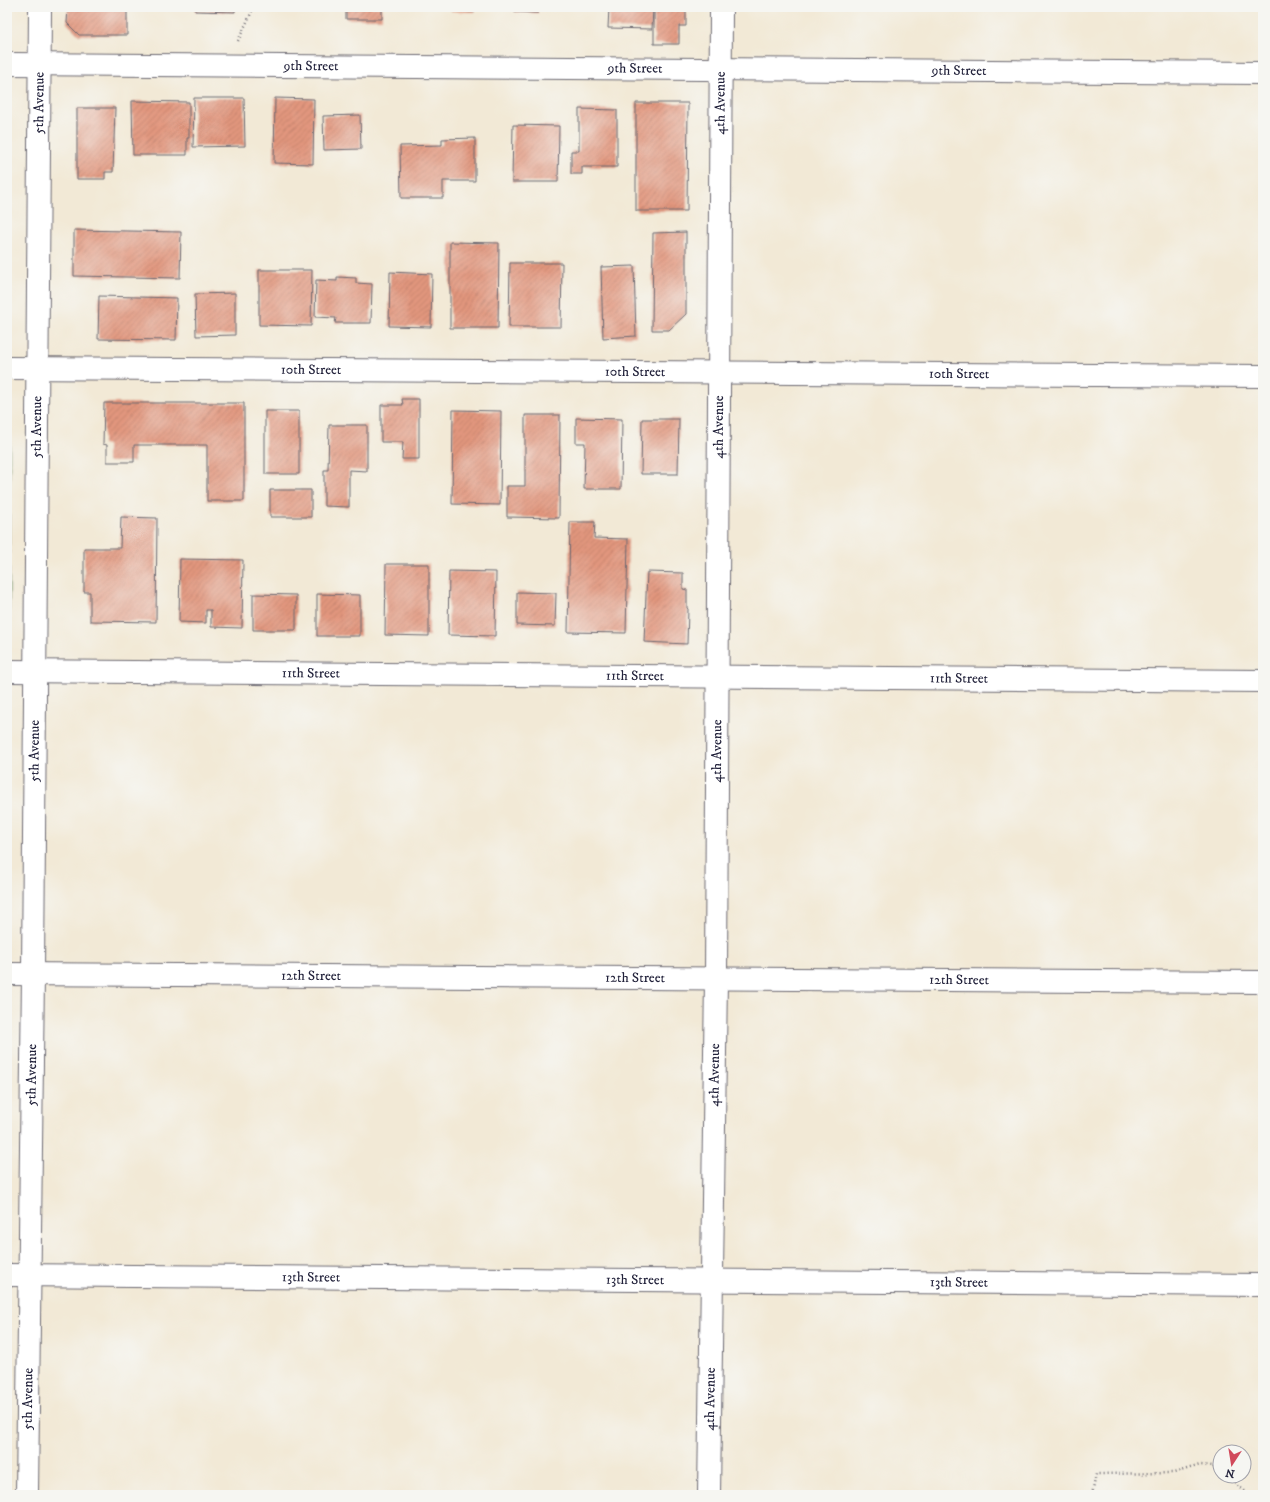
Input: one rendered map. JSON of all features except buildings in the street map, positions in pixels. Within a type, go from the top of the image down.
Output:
[{"type":"street","name":"5th Avenue","points":[[27,1495],[33,974],[40,7]]},
{"type":"street","name":"4th Avenue","points":[[709,1495],[716,979],[721,7]]},
{"type":"street","name":"9th Street","points":[[7,64],[1263,72]]},
{"type":"street","name":"10th Street","points":[[7,368],[1263,376]]},
{"type":"street","name":"11th Street","points":[[7,671],[1263,681]]},
{"type":"street","name":"12th Street","points":[[7,974],[1263,982]]},
{"type":"street","name":"13th Street","points":[[7,1275],[1263,1285]]},
{"type":"path","points":[[227,65],[254,7]]},
{"type":"path","points":[[1092,1495],[1096,1474],[1174,1473],[1200,1466],[1212,1466]]},
{"type":"path","points":[[1236,1484],[1250,1495]]},
{"type":"path","points":[[1258,1495],[1263,1492]]},
{"type":"green space","points":[[7,393],[10,393],[9,646],[7,646]]}]
